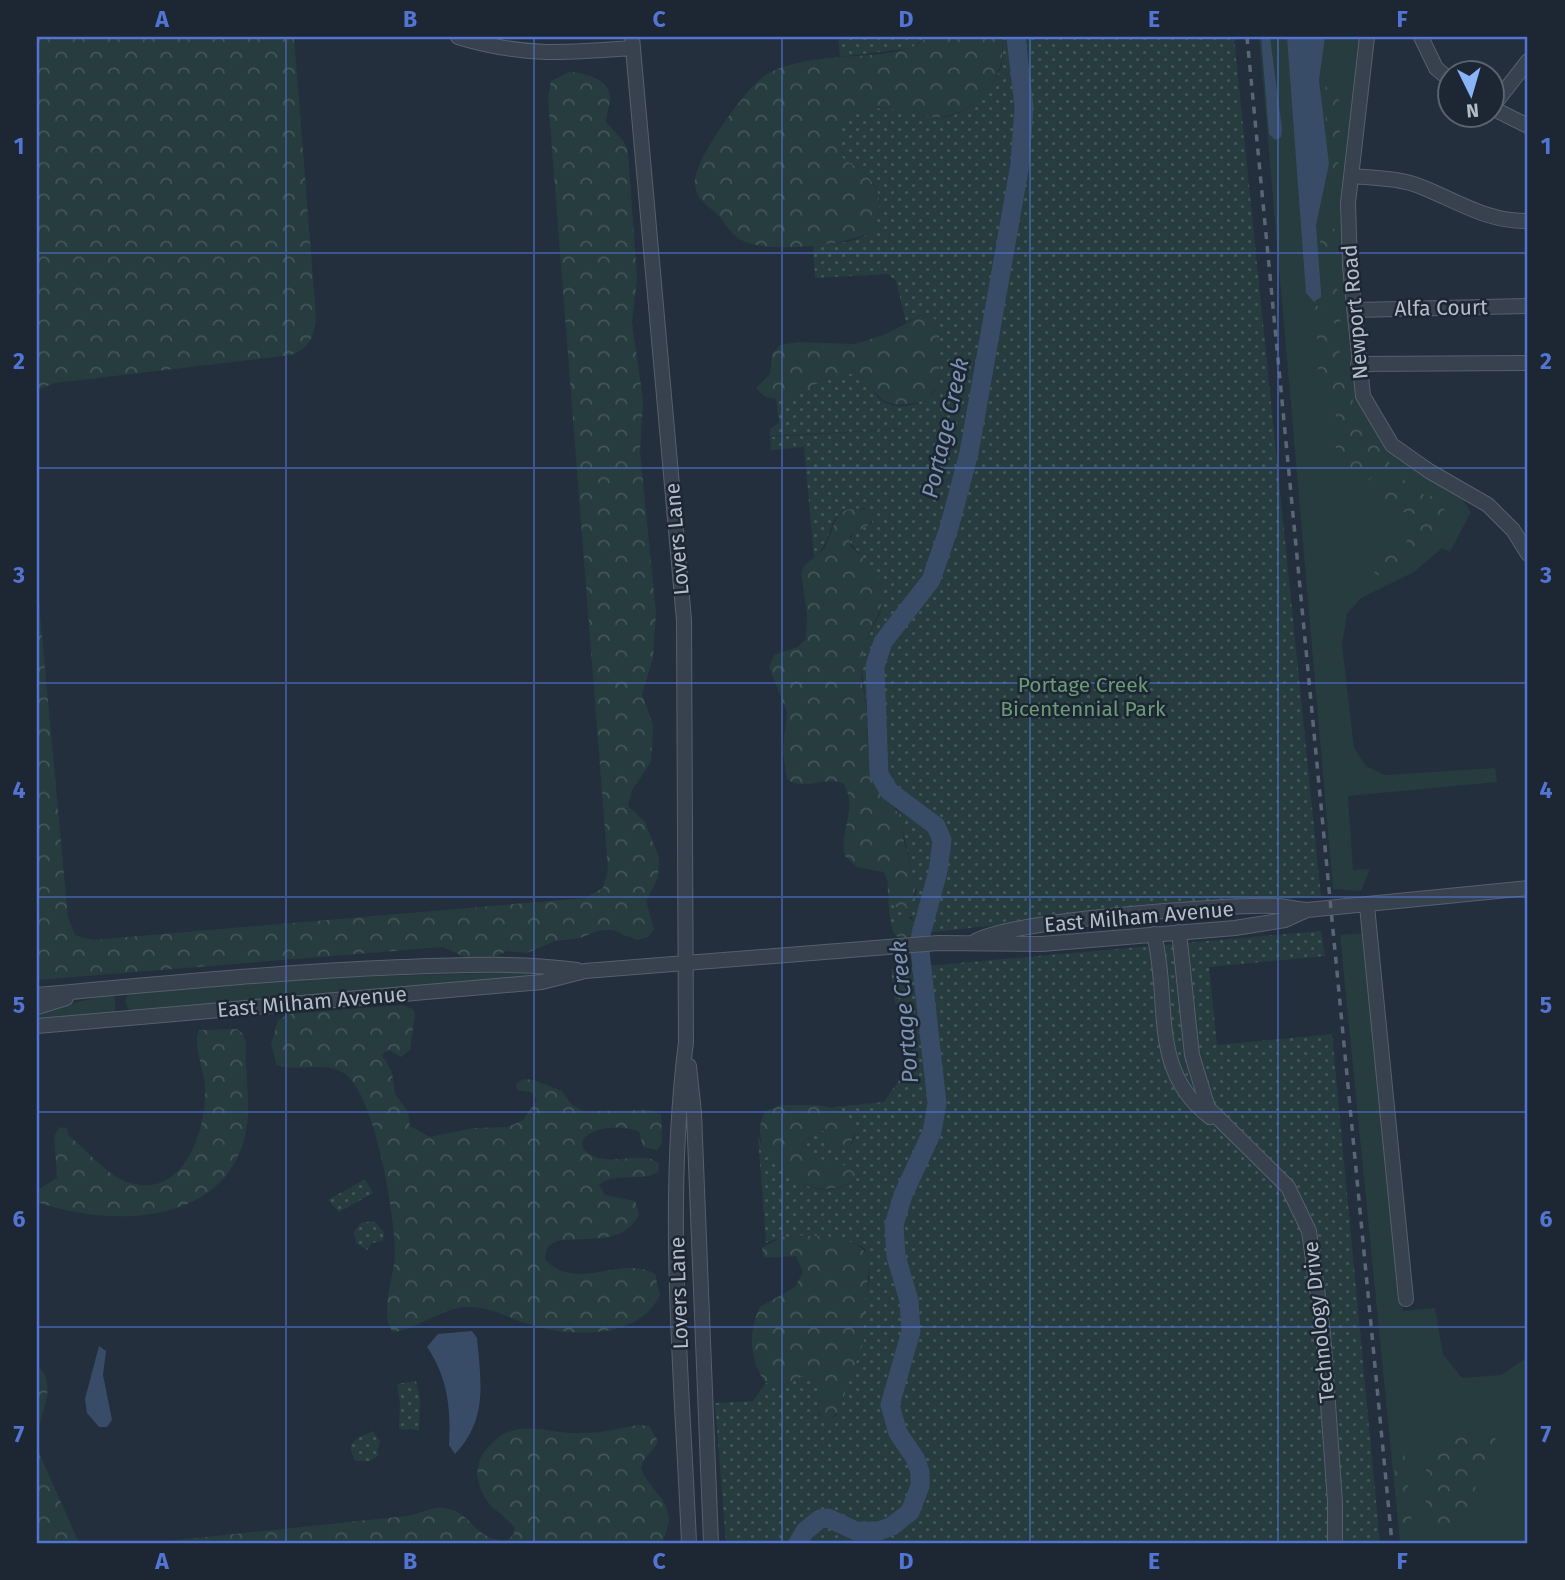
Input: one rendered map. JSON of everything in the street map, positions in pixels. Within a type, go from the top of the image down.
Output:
[{"type":"street","points":[[458,37],[505,50],[546,54],[632,42]]},
{"type":"street","name":"Newport Road","points":[[1367,37],[1348,203],[1358,364],[1363,396],[1378,426],[1392,445],[1429,471],[1488,505],[1513,530],[1528,554]]},
{"type":"street","points":[[1421,37],[1436,68]]},
{"type":"street","name":"Lovers Lane","points":[[632,42],[684,620],[687,965],[686,1042],[678,1107],[676,1244],[689,1543]]},
{"type":"street","points":[[1506,89],[1528,61]]},
{"type":"street","points":[[1506,114],[1528,126]]},
{"type":"street","points":[[1353,176],[1394,179],[1422,187],[1473,212],[1510,221],[1528,221]]},
{"type":"street","name":"Alfa Court","points":[[1354,310],[1528,306]]},
{"type":"street","points":[[1358,364],[1528,363]]},
{"type":"street","name":"East Milham Avenue","points":[[974,942],[984,936],[1038,926],[1176,911],[1275,906],[1307,910],[1528,888]]},
{"type":"street","points":[[1367,905],[1406,1299]]},
{"type":"street","name":"East Milham Avenue","points":[[37,1026],[542,982],[585,971],[901,946],[974,942],[988,946],[1042,944],[1179,932],[1286,920],[1307,910]]},
{"type":"street","name":"Technology Drive","points":[[1179,932],[1198,1084],[1208,1108],[1230,1133],[1288,1187],[1309,1231],[1323,1333],[1335,1502],[1335,1543]]},
{"type":"street","points":[[1154,934],[1164,1028],[1177,1083],[1194,1105],[1230,1133]]},
{"type":"street","name":"East Milham Avenue","points":[[37,995],[386,968],[551,966],[585,971]]},
{"type":"street","points":[[37,1007],[87,991]]},
{"type":"street","points":[[1164,1028],[1189,1025]]},
{"type":"street","name":"Lovers Lane","points":[[686,1042],[695,1126],[710,1543]]},
{"type":"green space","points":[[37,37],[294,37],[316,317],[312,336],[303,349],[291,355],[55,383],[37,390]]},
{"type":"green space","points":[[838,37],[926,37],[911,48],[840,57]]},
{"type":"green space","points":[[926,37],[1001,37],[1000,65],[988,91],[966,109],[952,115],[931,117],[878,107],[858,168],[876,189],[880,205],[872,231],[845,241],[827,244],[769,247],[753,244],[734,235],[699,197],[695,184],[709,146],[738,103],[755,84],[773,71],[795,63],[820,59],[894,52],[913,46]]},
{"type":"green space","name":"Portage Creek Bicentennial Park","points":[[1001,37],[1234,37],[1321,896],[1137,909],[908,935],[914,926],[912,917],[901,917],[891,926],[888,900],[896,908],[908,907],[917,892],[898,810],[878,784],[867,744],[868,716],[861,665],[865,642],[881,612],[881,580],[849,541],[854,533],[872,523],[873,514],[864,508],[843,510],[834,520],[824,545],[814,557],[804,447],[771,450],[770,437],[904,429],[770,436],[770,429],[779,423],[776,398],[798,394],[838,375],[861,376],[878,398],[893,406],[918,403],[938,387],[941,345],[935,319],[922,315],[906,322],[896,281],[888,274],[815,278],[813,244],[854,240],[871,231],[876,223],[880,203],[875,187],[864,173],[841,156],[839,137],[848,121],[872,109],[885,108],[938,117],[963,111],[980,98],[999,72],[1003,49]]},
{"type":"green space","points":[[1259,37],[1359,37],[1341,213],[1349,342],[1357,392],[1376,432],[1399,459],[1463,500],[1471,512],[1450,552],[1442,548],[1414,572],[1361,598],[1347,614],[1342,645],[1354,748],[1366,766],[1385,775],[1495,768],[1497,782],[1348,796],[1353,870],[1370,869],[1361,891],[1333,889]]},
{"type":"green space","points":[[569,72],[589,75],[606,86],[610,98],[606,122],[624,142],[628,152],[637,278],[632,322],[643,400],[640,451],[656,613],[653,658],[642,694],[653,725],[651,762],[632,790],[628,806],[645,822],[659,858],[658,878],[646,901],[654,930],[648,937],[637,940],[613,930],[600,930],[580,938],[555,941],[527,953],[507,951],[492,958],[469,959],[443,947],[37,980],[37,582],[68,918],[75,935],[92,940],[585,898],[603,888],[608,869],[548,98],[551,81]]},
{"type":"green space","points":[[1328,85],[1333,87],[1344,111],[1339,135],[1338,181],[1331,202],[1324,207],[1322,203],[1332,163],[1323,98],[1324,89]]},
{"type":"green space","points":[[1326,219],[1336,231],[1331,263],[1327,268],[1321,263],[1319,221]]},
{"type":"green space","points":[[1332,285],[1338,290],[1341,327],[1338,331],[1326,306],[1327,288]]},
{"type":"green space","points":[[1312,305],[1318,306],[1332,330],[1358,415],[1390,463],[1388,471],[1374,475],[1362,487],[1352,484],[1342,472],[1334,440],[1336,412],[1318,383],[1318,341],[1311,323]]},
{"type":"green space","points":[[922,315],[935,319],[941,345],[938,387],[923,402],[898,405],[884,401],[874,392],[816,384],[794,396],[777,399],[769,398],[756,388],[770,374],[772,354],[780,345],[799,342],[855,344],[884,335]]},
{"type":"green space","points":[[1390,477],[1401,477],[1418,493],[1438,498],[1451,521],[1441,535],[1421,553],[1391,575],[1384,577],[1375,574],[1372,562],[1378,556],[1403,552],[1409,534],[1422,519],[1418,514],[1392,508],[1383,500],[1378,488]]},
{"type":"green space","points":[[850,508],[870,510],[874,518],[868,526],[850,536],[850,546],[869,563],[881,580],[883,604],[865,642],[861,677],[868,716],[867,744],[874,775],[900,816],[916,884],[912,904],[901,909],[891,905],[884,872],[857,867],[845,856],[844,838],[849,802],[844,784],[830,781],[800,784],[787,779],[783,751],[787,712],[769,667],[774,655],[798,647],[806,639],[807,614],[801,573],[804,566],[825,548],[838,514]]},
{"type":"green space","points":[[903,916],[911,919],[914,927],[911,935],[903,938],[895,935],[892,927],[895,919]]},
{"type":"green space","points":[[1321,931],[1325,956],[1209,967],[1217,1045],[1332,1034],[1380,1543],[726,1543],[715,1403],[753,1401],[766,1383],[781,1387],[807,1374],[815,1377],[823,1389],[817,1409],[819,1415],[828,1420],[837,1415],[864,1341],[864,1306],[870,1278],[865,1249],[845,1240],[802,1236],[766,1243],[758,1137],[787,1174],[814,1188],[828,1190],[843,1187],[857,1178],[857,1169],[820,1159],[809,1150],[806,1143],[812,1134],[824,1131],[836,1150],[849,1149],[855,1136],[852,1124],[844,1114],[833,1107],[884,1102],[913,1060],[909,1014],[895,1003],[891,969]]},
{"type":"green space","points":[[1362,933],[1403,1311],[1435,1308],[1443,1354],[1462,1378],[1501,1375],[1528,1357],[1528,1543],[1400,1543],[1340,935]]},
{"type":"green space","points":[[529,972],[529,976],[134,1011],[128,1009],[125,1001],[129,993],[311,978]]},
{"type":"green space","points":[[111,994],[115,998],[115,1012],[37,1019],[37,1012]]},
{"type":"green space","points":[[402,1005],[413,1009],[415,1014],[410,1050],[401,1057],[389,1050],[382,1055],[392,1072],[395,1094],[408,1112],[410,1126],[430,1137],[473,1128],[508,1127],[523,1120],[537,1100],[531,1092],[517,1090],[516,1084],[523,1079],[534,1080],[562,1091],[571,1104],[583,1111],[651,1110],[661,1114],[662,1143],[657,1150],[643,1147],[639,1132],[625,1128],[600,1129],[582,1141],[583,1149],[592,1156],[603,1159],[652,1159],[659,1164],[658,1172],[651,1175],[613,1179],[599,1185],[605,1195],[635,1201],[639,1214],[633,1224],[624,1231],[604,1238],[557,1241],[551,1244],[545,1256],[557,1269],[570,1273],[584,1274],[628,1268],[655,1274],[660,1295],[650,1309],[637,1320],[604,1331],[568,1332],[534,1326],[485,1309],[467,1307],[447,1311],[406,1329],[392,1331],[388,1323],[387,1303],[395,1252],[394,1235],[381,1157],[365,1105],[356,1086],[345,1074],[329,1068],[277,1065],[271,1045],[278,1020],[289,1014]]},
{"type":"green space","points":[[237,1029],[243,1034],[246,1043],[247,1128],[231,1169],[211,1190],[186,1205],[157,1213],[126,1216],[95,1215],[37,1202],[39,1189],[57,1178],[54,1136],[60,1127],[67,1129],[68,1135],[103,1167],[127,1182],[147,1185],[163,1182],[177,1172],[196,1141],[205,1105],[205,1088],[197,1044],[199,1030]]},
{"type":"green space","points":[[781,1105],[825,1106],[844,1114],[855,1131],[849,1149],[836,1150],[824,1131],[808,1138],[808,1148],[857,1169],[857,1178],[839,1187],[820,1188],[801,1183],[784,1173],[771,1159],[762,1143],[760,1127],[766,1111]]},
{"type":"green space","points":[[365,1179],[373,1193],[339,1212],[328,1200]]},
{"type":"green space","points":[[374,1221],[384,1232],[383,1241],[372,1243],[367,1250],[356,1243],[354,1231],[361,1223]]},
{"type":"green space","points":[[783,1236],[843,1239],[863,1249],[869,1259],[864,1341],[841,1410],[828,1420],[823,1419],[817,1409],[821,1396],[794,1380],[781,1387],[766,1383],[753,1356],[753,1326],[760,1307],[795,1287],[803,1272],[796,1256],[764,1258],[762,1248]]},
{"type":"green space","points":[[37,1369],[42,1370],[46,1378],[47,1394],[37,1434]]},
{"type":"green space","points":[[416,1381],[420,1399],[419,1430],[399,1429],[400,1404],[397,1384]]},
{"type":"green space","points":[[638,1425],[649,1426],[658,1441],[641,1468],[667,1509],[667,1529],[662,1543],[148,1543],[407,1516],[440,1508],[462,1515],[488,1537],[508,1540],[514,1534],[514,1527],[485,1498],[477,1476],[482,1456],[496,1439],[519,1429],[591,1433]]},
{"type":"green space","points":[[373,1431],[380,1442],[377,1451],[379,1455],[370,1461],[356,1461],[351,1449],[354,1441]]},
{"type":"green space","points":[[1482,1431],[1492,1433],[1497,1445],[1493,1456],[1475,1474],[1477,1498],[1472,1516],[1455,1535],[1448,1539],[1434,1539],[1428,1521],[1426,1498],[1428,1455],[1450,1437]]},
{"type":"green space","points":[[37,1436],[40,1455],[79,1543],[37,1543]]},
{"type":"green space","points":[[1396,1446],[1404,1450],[1414,1543],[1402,1543],[1393,1452]]},
{"type":"water","points":[[1261,37],[1270,37],[1282,129],[1281,137],[1275,140],[1269,134]]},
{"type":"water","points":[[1287,37],[1325,37],[1319,80],[1329,164],[1316,225],[1321,297],[1314,302],[1306,293]]},
{"type":"water","points":[[472,1331],[477,1338],[480,1400],[473,1427],[455,1454],[449,1445],[444,1382],[427,1347],[438,1334]]},
{"type":"water","points":[[99,1346],[106,1351],[103,1375],[112,1420],[107,1427],[99,1427],[87,1413],[85,1399]]},
{"type":"waterway","name":"Portage Creek","points":[[798,1543],[805,1531],[820,1519],[828,1518],[856,1531],[879,1531],[892,1526],[910,1512],[920,1486],[920,1472],[915,1458],[898,1433],[890,1405],[911,1331],[909,1301],[896,1256],[894,1225],[903,1195],[932,1132],[937,1103],[919,942],[938,871],[942,840],[936,826],[889,791],[879,774],[875,666],[883,642],[931,580],[949,528],[969,453],[1020,164],[1024,107],[1016,37]]},
{"type":"railway","points":[[1247,37],[1392,1543]]}]
